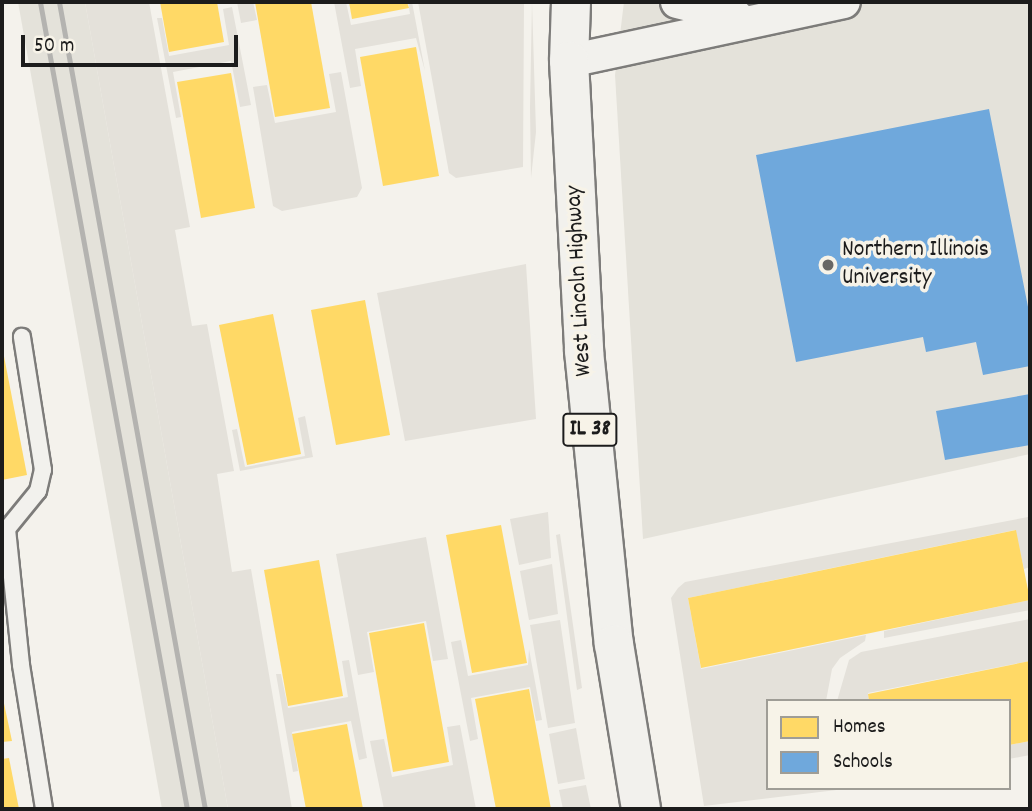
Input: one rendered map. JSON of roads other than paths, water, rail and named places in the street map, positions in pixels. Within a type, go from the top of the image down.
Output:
[{"type":"main road","name":"West Lincoln Highway","points":[[571,2],[569,61],[584,351],[614,644],[641,809]]},
{"type":"street","points":[[677,2],[752,20]]},
{"type":"street","points":[[569,61],[844,2]]},
{"type":"lane","points":[[22,337],[43,470],[38,491],[4,528],[21,665],[44,809]]},
{"type":"railway","points":[[40,2],[187,809]]},
{"type":"railway","points":[[59,2],[205,809]]},
{"type":"place","name":"Northern Illinois University","points":[[828,265]]}]
